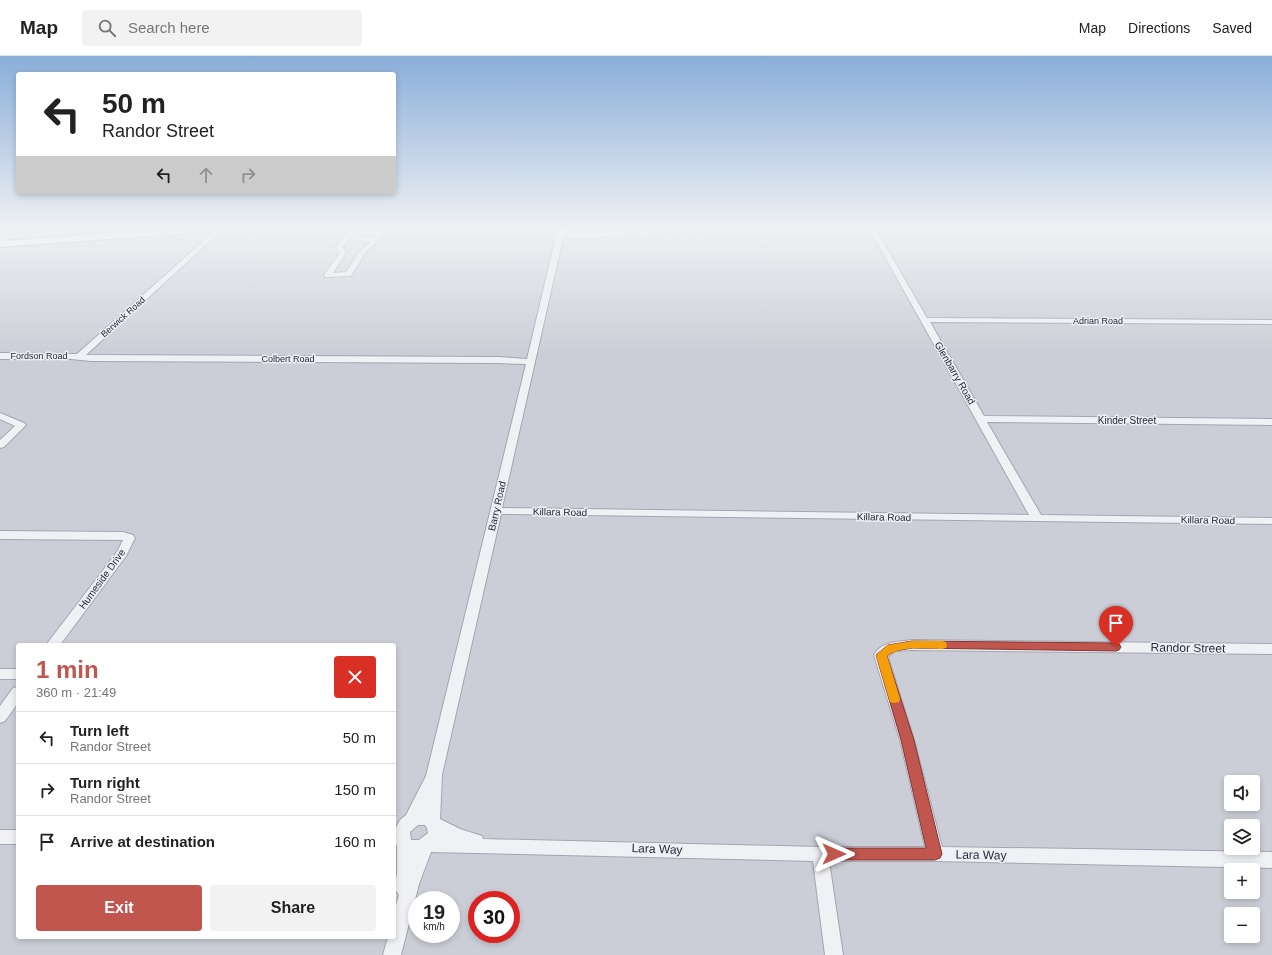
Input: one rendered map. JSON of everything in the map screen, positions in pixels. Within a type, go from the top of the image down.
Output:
[{"type":"street","name":"Berwick Road","points":[[79,357],[174,270]]},
{"type":"street","points":[[331,270],[328,275],[346,275],[350,270]]},
{"type":"street","name":"Barry Road","points":[[434,823],[434,775],[552,270]]},
{"type":"street","name":"Glenbarry Road","points":[[896,270],[1037,518]]},
{"type":"street","name":"Adrian Road","points":[[924,320],[1272,322]]},
{"type":"street","name":"Fordson Road","points":[[0,356],[79,357]]},
{"type":"street","name":"Colbert Road","points":[[79,357],[531,360]]},
{"type":"street","points":[[0,416],[21,425],[0,445]]},
{"type":"street","name":"Kinder Street","points":[[981,419],[1272,422]]},
{"type":"street","name":"Killara Road","points":[[495,511],[1272,521]]},
{"type":"street","name":"Humeside Drive","points":[[0,534],[123,536],[129,538],[122,553],[54,643]]},
{"type":"street","name":"Randor Street","points":[[935,854],[907,740],[881,655],[892,647],[912,644],[1272,649]]},
{"type":"street","points":[[0,674],[16,674]]},
{"type":"street","points":[[0,717],[16,695]]},
{"type":"street","name":"Barry Road","points":[[404,823],[434,775]]},
{"type":"street","points":[[401,916],[406,872],[400,842],[404,823],[423,818],[434,823],[448,833],[465,839],[498,845]]},
{"type":"street","points":[[396,938],[410,884],[427,845],[435,837],[436,833],[434,823]]},
{"type":"street","points":[[0,837],[16,837]]},
{"type":"street","points":[[400,842],[414,849],[427,845],[498,845]]},
{"type":"street","name":"Lara Way","points":[[498,845],[820,854],[935,854],[1272,860]]},
{"type":"street","points":[[820,854],[834,955]]},
{"type":"street","points":[[392,955],[396,939]]},
{"type":"shaded area","points":[[0,270],[1272,270],[1272,955],[0,955]]},
{"type":"slow traffic","points":[[895,699],[881,655],[892,647],[912,644],[942,645]]},
{"type":"route","points":[[834,854],[935,854],[907,740],[881,655],[892,647],[912,644],[1116,647]]}]
